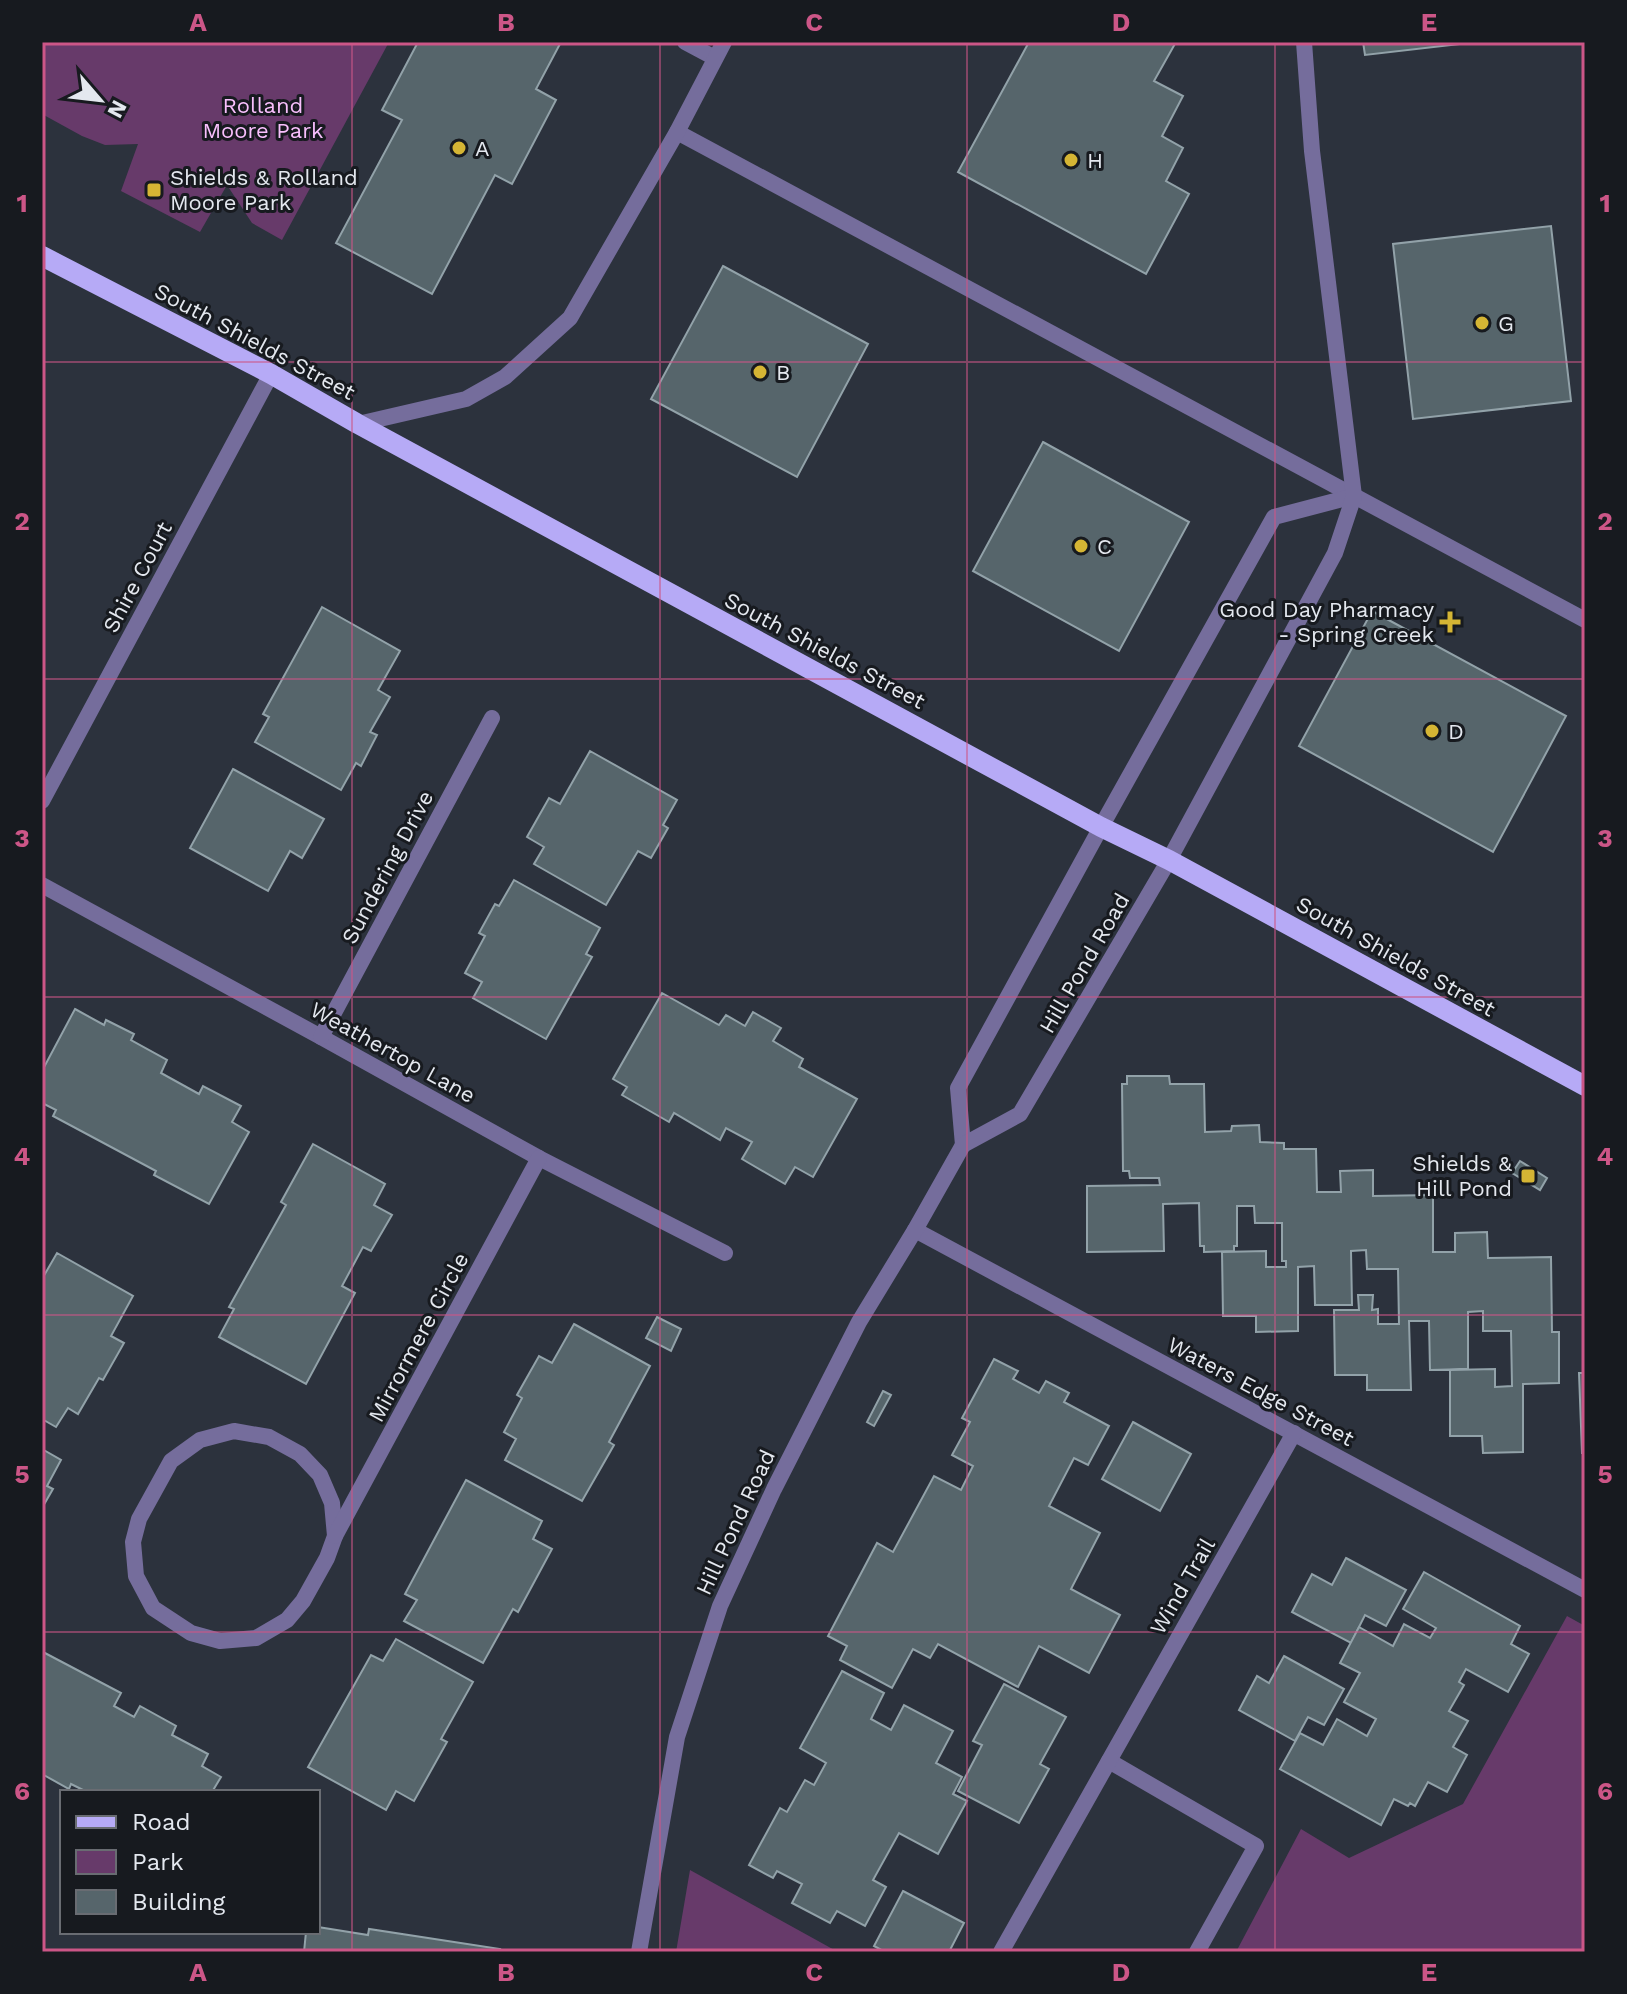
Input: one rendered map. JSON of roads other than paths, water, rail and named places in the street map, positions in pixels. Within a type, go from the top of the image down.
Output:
[{"type":"main road","name":"South Shields Street","points":[[42,256],[271,374],[1101,827],[1169,860],[1585,1086]]},
{"type":"street","points":[[685,42],[715,58]]},
{"type":"street","points":[[358,424],[466,399],[505,377],[570,318],[677,132],[724,42]]},
{"type":"street","points":[[1304,42],[1312,151],[1354,496]]},
{"type":"street","points":[[677,132],[1585,620]]},
{"type":"street","name":"Shire Court","points":[[42,801],[271,374]]},
{"type":"street","points":[[963,1145],[958,1088],[1274,517],[1354,496]]},
{"type":"street","name":"Hill Pond Road","points":[[639,1952],[677,1737],[720,1606],[818,1399],[859,1322],[963,1145],[1020,1114],[1169,860],[1335,553],[1354,496]]},
{"type":"street","name":"Sundering Drive","points":[[321,1037],[492,718]]},
{"type":"street","name":"Weathertop Lane","points":[[42,885],[539,1158],[725,1253]]},
{"type":"street","name":"Mirrormere Circle","points":[[335,1536],[332,1503],[320,1475],[300,1454],[269,1437],[234,1431],[200,1440],[171,1461],[139,1519],[133,1542],[136,1576],[153,1608],[191,1633],[220,1641],[256,1638],[287,1620],[303,1601],[327,1558],[335,1536],[539,1158]]},
{"type":"street","name":"Waters Edge Street","points":[[915,1230],[1585,1590]]},
{"type":"street","name":"Wind Trail","points":[[1001,1952],[1294,1433]]},
{"type":"street","points":[[1109,1761],[1256,1846],[1197,1952]]},
{"type":"place","name":"A","points":[[459,148]]},
{"type":"place","name":"H","points":[[1071,160]]},
{"type":"place","name":"Shields & Rolland Moore Park","points":[[154,190]]},
{"type":"place","name":"G","points":[[1482,323]]},
{"type":"place","name":"B","points":[[760,372]]},
{"type":"place","name":"C","points":[[1081,546]]},
{"type":"place","name":"Good Day Pharmacy - Spring Creek","points":[[1450,622]]},
{"type":"place","name":"D","points":[[1432,731]]},
{"type":"place","name":"Shields & Hill Pond","points":[[1528,1176]]},
{"type":"park label","name":"Rolland Moore Park","points":[[263,118]]}]
